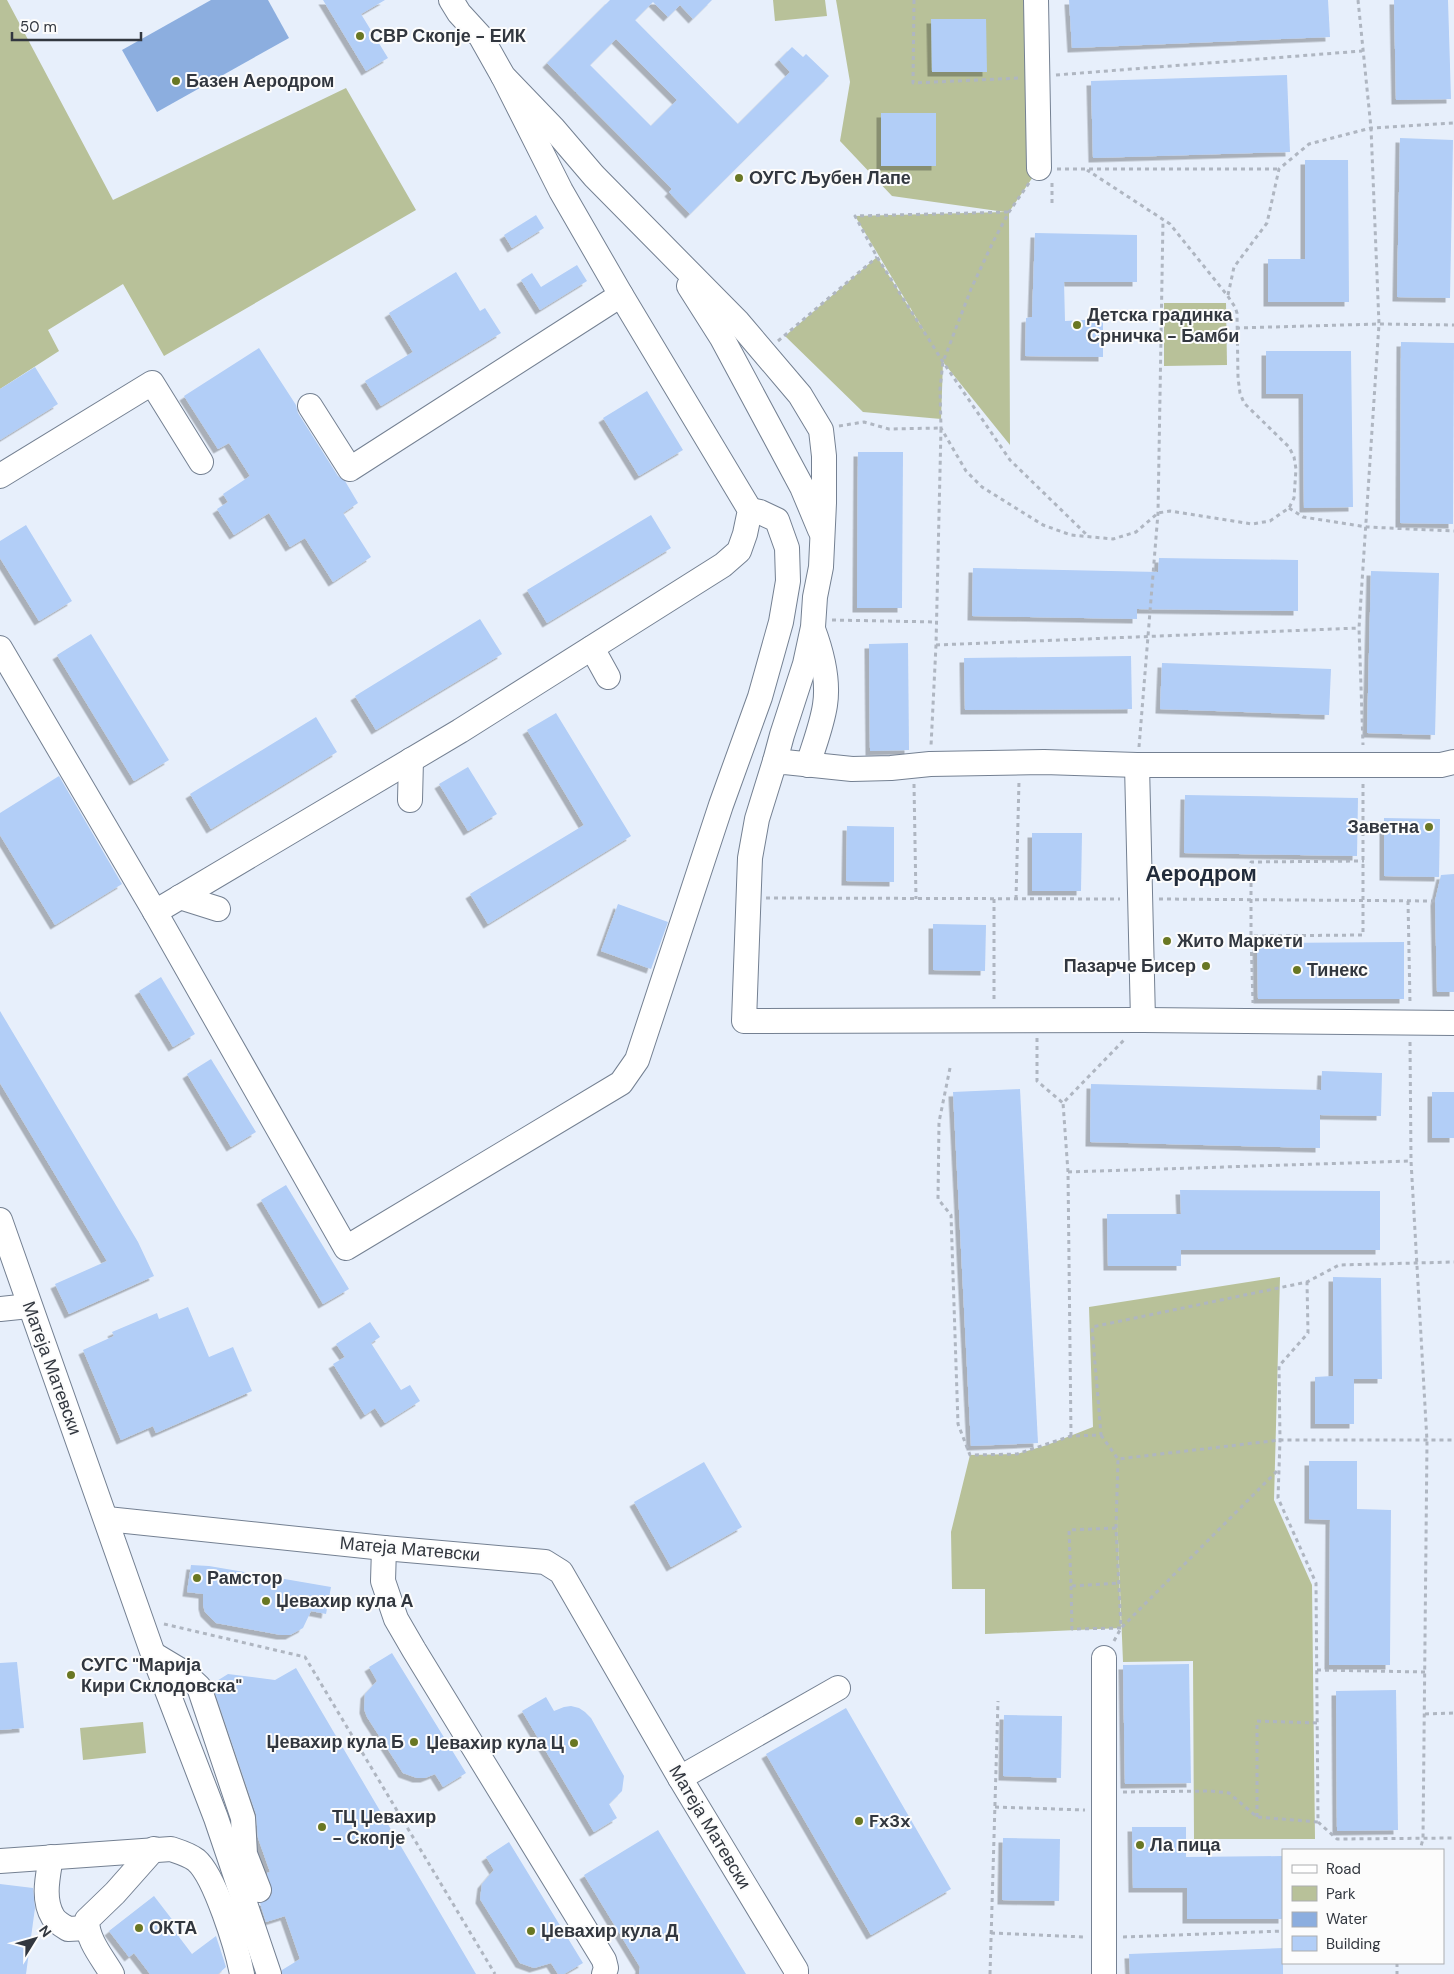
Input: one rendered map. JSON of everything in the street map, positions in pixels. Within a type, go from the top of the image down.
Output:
[{"type":"street","points":[[451,0],[502,61],[553,128],[594,176],[738,322],[800,395],[821,430],[824,456],[821,567],[805,664],[757,819],[750,858],[744,1021],[1143,1020],[1454,1023]]},
{"type":"street","points":[[468,0],[481,36]]},
{"type":"street","points":[[1036,0],[1038,77],[1046,169]]},
{"type":"street","points":[[155,912],[412,760],[723,565],[739,551],[750,510],[561,192],[502,61]]},
{"type":"street","points":[[661,243],[722,338],[802,487],[822,533]]},
{"type":"street","points":[[310,406],[350,469],[621,295]]},
{"type":"street","points":[[0,476],[152,383],[201,462]]},
{"type":"street","points":[[0,648],[155,912],[346,1248],[621,1083],[637,1060],[721,805],[760,697],[781,622],[788,580],[787,548],[777,520],[760,512],[750,510]]},
{"type":"street","points":[[808,765],[825,704],[825,673],[813,623]]},
{"type":"street","points":[[592,648],[608,677]]},
{"type":"street","points":[[410,800],[412,760]]},
{"type":"street","points":[[775,761],[852,769],[1019,763],[1441,765],[1454,762]]},
{"type":"street","points":[[1137,765],[1143,1020]]},
{"type":"street","points":[[180,897],[218,909]]},
{"type":"street","name":"Матеја Матевски","points":[[0,1220],[29,1306],[107,1519],[384,1548],[546,1562],[561,1572],[680,1778],[796,1970],[796,1974]]},
{"type":"street","points":[[0,1309],[29,1306]]},
{"type":"street","points":[[107,1519],[153,1654],[216,1818],[270,1971]]},
{"type":"street","points":[[384,1548],[383,1582],[396,1619],[604,1960],[606,1968],[604,1974]]},
{"type":"street","points":[[153,1654],[183,1672],[199,1687],[243,1818],[245,1854],[259,1890]]},
{"type":"street","points":[[1104,1658],[1104,1974]]},
{"type":"street","points":[[183,1672],[195,1705]]},
{"type":"street","points":[[680,1778],[838,1688]]},
{"type":"street","points":[[0,1860],[171,1849],[184,1853],[197,1861],[214,1886],[230,1930],[242,1974]]},
{"type":"street","points":[[112,1974],[93,1944],[87,1928],[87,1920],[115,1893],[154,1850]]},
{"type":"street","points":[[51,1857],[47,1898],[53,1917],[68,1929],[87,1928]]},
{"type":"path","points":[[914,0],[913,83],[1038,77],[1362,51]]},
{"type":"path","points":[[1251,936],[1363,935],[1364,861],[1360,628],[1379,324],[1371,128],[1358,0]]},
{"type":"path","points":[[1227,296],[1234,267],[1267,223],[1279,169],[1309,144],[1371,128],[1454,124]]},
{"type":"path","points":[[1046,169],[1279,169]]},
{"type":"path","points":[[1046,169],[1052,203]]},
{"type":"path","points":[[916,898],[922,765],[936,645],[941,428],[940,389],[943,362],[971,289],[1009,212],[1046,169]]},
{"type":"path","points":[[941,428],[966,471],[982,487],[1043,524],[1071,535],[1113,539],[1136,532],[1158,513],[1170,511],[1252,524],[1270,521],[1289,508],[1294,498],[1296,469],[1294,457],[1289,447],[1252,411],[1242,398],[1238,378],[1235,307],[1170,224],[1087,170]]},
{"type":"path","points":[[1009,212],[855,216],[877,257],[943,362],[1010,460],[1088,536]]},
{"type":"path","points":[[1137,765],[1158,513],[1163,220]]},
{"type":"path","points":[[764,353],[877,257]]},
{"type":"path","points":[[1236,328],[1379,324],[1454,325]]},
{"type":"path","points":[[821,430],[856,422],[864,422],[889,429],[941,428]]},
{"type":"path","points":[[1289,508],[1303,517],[1367,527],[1454,530]]},
{"type":"path","points":[[813,623],[936,622]]},
{"type":"path","points":[[936,645],[1360,628]]},
{"type":"path","points":[[1016,899],[1019,763]]},
{"type":"path","points":[[1254,1021],[1251,862],[1364,861]]},
{"type":"path","points":[[748,898],[1434,901]]},
{"type":"path","points":[[994,898],[994,1020]]},
{"type":"path","points":[[1408,901],[1411,1160],[1427,1441],[1423,1839],[1420,1849]]},
{"type":"path","points":[[1037,1020],[1038,1081],[1063,1103],[1068,1172],[1070,1436]]},
{"type":"path","points":[[1063,1103],[1143,1020]]},
{"type":"path","points":[[950,1068],[939,1122],[938,1199],[951,1216],[958,1424],[970,1455],[1017,1454],[1070,1436],[1101,1434]]},
{"type":"path","points":[[1068,1172],[1411,1160]]},
{"type":"path","points":[[1121,1628],[1116,1528],[1118,1459],[1101,1434],[1092,1327],[1307,1282],[1338,1265],[1454,1262]]},
{"type":"path","points":[[1307,1282],[1308,1332],[1279,1366],[1280,1440],[1278,1498],[1316,1583],[1318,1822]]},
{"type":"path","points":[[1118,1459],[1280,1440],[1454,1440]]},
{"type":"path","points":[[1104,1658],[1121,1628],[1279,1468]]},
{"type":"path","points":[[1116,1528],[1069,1530],[1072,1629],[1121,1628]]},
{"type":"path","points":[[1071,1586],[1118,1583]]},
{"type":"path","points":[[141,1619],[306,1657],[495,1974]]},
{"type":"path","points":[[1316,1670],[1425,1672]]},
{"type":"path","points":[[990,1974],[998,1701]]},
{"type":"path","points":[[1424,1714],[1454,1714]]},
{"type":"path","points":[[1257,1817],[1257,1720],[1317,1723]]},
{"type":"path","points":[[995,1807],[1104,1801],[1210,1791],[1229,1793],[1257,1817],[1318,1822],[1337,1839],[1454,1838]]},
{"type":"path","points":[[991,1933],[1103,1938],[1282,1931]]},
{"type":"green space","points":[[0,0],[7,0],[113,200],[346,88],[416,210],[164,356],[123,284],[48,330],[59,351],[0,389]]},
{"type":"green space","points":[[773,0],[825,0],[827,16],[775,21]]},
{"type":"green space","points":[[836,0],[1036,0],[1039,168],[1009,212],[1010,445],[943,362],[941,419],[863,412],[785,336],[877,257],[926,334],[855,216],[1005,212],[892,196],[840,141],[850,82]]},
{"type":"green space","points":[[1164,303],[1226,303],[1227,365],[1164,366]]},
{"type":"green space","points":[[1280,1277],[1274,1500],[1312,1585],[1315,1839],[1194,1839],[1193,1661],[1123,1662],[1117,1516],[1121,1628],[985,1634],[985,1589],[952,1589],[951,1532],[970,1455],[1017,1454],[1047,1445],[1093,1427],[1089,1307]]},
{"type":"green space","points":[[143,1722],[146,1753],[83,1760],[80,1728]]},
{"type":"water","name":"Базен Аеродром","points":[[211,0],[268,0],[289,38],[157,112],[122,50]]},
{"type":"building","name":"СВР Скопје - ЕИК","points":[[323,0],[385,0],[361,14],[388,58],[366,71]]},
{"type":"building","points":[[610,0],[712,0],[693,19],[680,5],[668,17],[653,2],[635,20],[738,124],[790,72],[779,60],[792,47],[803,57],[806,54],[829,76],[690,214],[669,192],[672,189],[547,63]],"holes":[[[616,39],[677,100],[651,126],[590,65]]]},
{"type":"building","points":[[1069,0],[1328,0],[1330,37],[1072,48]]},
{"type":"building","points":[[1394,0],[1448,0],[1451,99],[1396,100]]},
{"type":"building","points":[[931,19],[986,19],[987,72],[932,72]]},
{"type":"building","points":[[1287,75],[1290,152],[1093,158],[1091,81]]},
{"type":"building","points":[[881,113],[936,113],[936,166],[881,166]]},
{"type":"building","points":[[1400,138],[1453,140],[1450,298],[1397,297]]},
{"type":"building","points":[[1305,160],[1348,160],[1349,302],[1268,302],[1268,259],[1305,259]]},
{"type":"building","points":[[536,215],[544,228],[512,248],[504,235]]},
{"type":"building","points":[[1035,233],[1137,235],[1137,282],[1064,282],[1065,321],[1103,319],[1103,357],[1025,356],[1026,318],[1032,317]]},
{"type":"building","points":[[577,265],[587,281],[540,310],[521,280],[532,273],[541,287]]},
{"type":"building","points":[[456,272],[480,311],[485,308],[501,333],[381,406],[365,381],[413,352],[389,313]]},
{"type":"building","points":[[1401,342],[1454,343],[1453,524],[1400,523]]},
{"type":"building","points":[[259,348],[296,405],[298,413],[338,476],[345,481],[358,503],[343,513],[371,557],[333,582],[305,538],[290,547],[269,513],[234,535],[217,509],[228,502],[223,494],[250,476],[229,443],[218,449],[184,396]]},
{"type":"building","points":[[1266,351],[1351,351],[1353,507],[1304,508],[1303,394],[1266,394]]},
{"type":"building","points":[[35,367],[58,404],[0,440],[0,389]]},
{"type":"building","points":[[647,391],[683,450],[639,476],[603,418]]},
{"type":"building","points":[[858,452],[903,452],[902,608],[857,608]]},
{"type":"building","points":[[651,515],[671,548],[547,623],[527,590]]},
{"type":"building","points":[[26,525],[72,601],[39,621],[0,558],[0,541]]},
{"type":"building","points":[[1159,558],[1298,560],[1298,611],[1137,609],[1137,619],[972,616],[973,568],[1158,572]]},
{"type":"building","points":[[1371,571],[1439,573],[1435,735],[1367,733]]},
{"type":"building","points":[[480,619],[502,654],[376,730],[355,696]]},
{"type":"building","points":[[91,634],[169,760],[134,781],[57,655]]},
{"type":"building","points":[[908,643],[909,750],[870,751],[869,644]]},
{"type":"building","points":[[1131,656],[1132,709],[965,710],[964,658]]},
{"type":"building","points":[[1162,663],[1331,669],[1329,715],[1160,709]]},
{"type":"building","points":[[556,713],[631,836],[488,924],[470,894],[584,825],[527,730]]},
{"type":"building","points":[[316,717],[337,752],[211,829],[190,794]]},
{"type":"building","points":[[468,767],[497,814],[468,831],[439,784]]},
{"type":"building","points":[[59,776],[122,884],[55,925],[0,835],[0,813]]},
{"type":"building","points":[[1185,795],[1358,798],[1357,856],[1184,853]]},
{"type":"building","points":[[1384,818],[1440,819],[1439,877],[1384,876]]},
{"type":"building","points":[[847,826],[894,827],[894,882],[846,881]]},
{"type":"building","points":[[1032,833],[1082,833],[1081,891],[1032,891]]},
{"type":"building","points":[[1454,874],[1454,992],[1437,992],[1435,901],[1441,875]]},
{"type":"building","points":[[618,904],[668,922],[651,969],[601,951]]},
{"type":"building","points":[[933,924],[986,925],[985,971],[933,970]]},
{"type":"building","points":[[1404,942],[1404,999],[1258,999],[1257,943]]},
{"type":"building","points":[[161,977],[195,1034],[173,1047],[139,991]]},
{"type":"building","points":[[0,1011],[138,1242],[154,1276],[69,1314],[55,1284],[107,1261],[0,1083]]},
{"type":"building","points":[[211,1059],[256,1132],[231,1147],[187,1074]]},
{"type":"building","points":[[1322,1071],[1382,1073],[1381,1116],[1320,1115],[1320,1148],[1090,1142],[1091,1084],[1321,1090]]},
{"type":"building","points":[[1020,1089],[1038,1443],[971,1446],[953,1092]]},
{"type":"building","points":[[1432,1092],[1454,1092],[1454,1138],[1432,1138]]},
{"type":"building","points":[[286,1185],[349,1289],[323,1304],[261,1200]]},
{"type":"building","points":[[1180,1190],[1380,1191],[1380,1250],[1181,1250],[1181,1266],[1108,1266],[1107,1214],[1181,1214]]},
{"type":"building","points":[[1333,1277],[1381,1278],[1382,1379],[1354,1379],[1354,1424],[1315,1424],[1315,1377],[1333,1376]]},
{"type":"building","points":[[188,1307],[209,1357],[233,1347],[252,1391],[156,1433],[153,1426],[121,1440],[83,1350],[114,1336],[112,1332],[157,1313],[159,1319]]},
{"type":"building","points":[[370,1322],[380,1337],[371,1343],[401,1390],[410,1385],[420,1401],[385,1423],[375,1408],[365,1415],[333,1364],[345,1357],[336,1344]]},
{"type":"building","points":[[1309,1461],[1357,1461],[1357,1509],[1391,1510],[1390,1665],[1329,1665],[1330,1520],[1309,1519]]},
{"type":"building","points":[[704,1462],[742,1527],[671,1567],[634,1502]]},
{"type":"building","name":"Џевахир кула А","points":[[191,1565],[209,1566],[331,1587],[326,1614],[311,1611],[303,1628],[290,1635],[216,1623],[205,1612],[203,1594],[187,1592]]},
{"type":"building","name":"Џевахир кула Б","points":[[392,1653],[466,1773],[443,1787],[435,1774],[425,1778],[417,1778],[403,1773],[367,1717],[364,1709],[365,1694],[377,1681],[369,1667]]},
{"type":"building","points":[[17,1662],[24,1728],[0,1730],[0,1663]]},
{"type":"building","points":[[1189,1664],[1191,1783],[1125,1784],[1123,1665]]},
{"type":"building","name":"ТЦ Џевахир - Скопје","points":[[296,1668],[476,1974],[282,1974],[282,1970],[300,1959],[285,1916],[266,1922],[260,1903],[269,1899],[272,1893],[267,1873],[270,1872],[258,1838],[256,1814],[212,1684],[228,1674],[275,1680]]},
{"type":"building","points":[[1396,1690],[1398,1830],[1337,1831],[1336,1691]]},
{"type":"building","name":"Џевахир кула Ц","points":[[546,1697],[554,1711],[571,1706],[579,1708],[591,1718],[624,1776],[622,1791],[609,1804],[617,1818],[594,1832],[522,1711]]},
{"type":"building","name":"Fx3x","points":[[846,1708],[951,1889],[871,1935],[766,1754]]},
{"type":"building","points":[[1004,1715],[1062,1716],[1061,1778],[1003,1776]]},
{"type":"building","points":[[1132,1827],[1186,1827],[1186,1857],[1282,1856],[1282,1919],[1187,1919],[1187,1888],[1133,1888]]},
{"type":"building","points":[[658,1830],[746,1974],[639,1974],[640,1967],[584,1875]]},
{"type":"building","points":[[1003,1838],[1060,1839],[1059,1901],[1002,1900]]},
{"type":"building","name":"Џевахир кула Д","points":[[509,1842],[583,1963],[564,1974],[558,1974],[551,1963],[534,1968],[520,1963],[480,1899],[482,1884],[494,1870],[486,1857]]},
{"type":"building","points":[[0,1884],[33,1888],[35,1908],[26,1974],[0,1974]]},
{"type":"building","points":[[154,1896],[174,1922],[170,1925],[192,1954],[216,1936],[226,1967],[218,1974],[150,1974],[134,1953],[129,1957],[109,1931]]},
{"type":"building","points":[[1282,1948],[1283,1974],[1130,1974],[1129,1954]]},
{"type":"place","name":"СВР Скопје - ЕИК","points":[[360,36]]},
{"type":"place","name":"Базен Аеродром","points":[[176,81]]},
{"type":"place","name":"ОУГС Љубен Лапе","points":[[739,178]]},
{"type":"place","name":"Детска градинка Срничка - Бамби","points":[[1077,325]]},
{"type":"place","name":"Заветна","points":[[1429,827]]},
{"type":"place","name":"Жито Маркети","points":[[1167,941]]},
{"type":"place","name":"Пазарче Бисер","points":[[1206,966]]},
{"type":"place","name":"Тинекс","points":[[1297,970]]},
{"type":"place","name":"Рамстор","points":[[197,1578]]},
{"type":"place","name":"Џевахир кула А","points":[[266,1601]]},
{"type":"place","name":"СУГС \"Марија Кири Склодовска\"","points":[[71,1675]]},
{"type":"place","name":"Џевахир кула Б","points":[[414,1742]]},
{"type":"place","name":"Џевахир кула Ц","points":[[574,1743]]},
{"type":"place","name":"Fx3x","points":[[859,1821]]},
{"type":"place","name":"ТЦ Џевахир - Скопје","points":[[322,1827]]},
{"type":"place","name":"Ла пица","points":[[1140,1845]]},
{"type":"place","name":"ОКТА","points":[[139,1928]]},
{"type":"place","name":"Џевахир кула Д","points":[[531,1931]]},
{"type":"district","name":"Аеродром","points":[[1201,873]]}]
